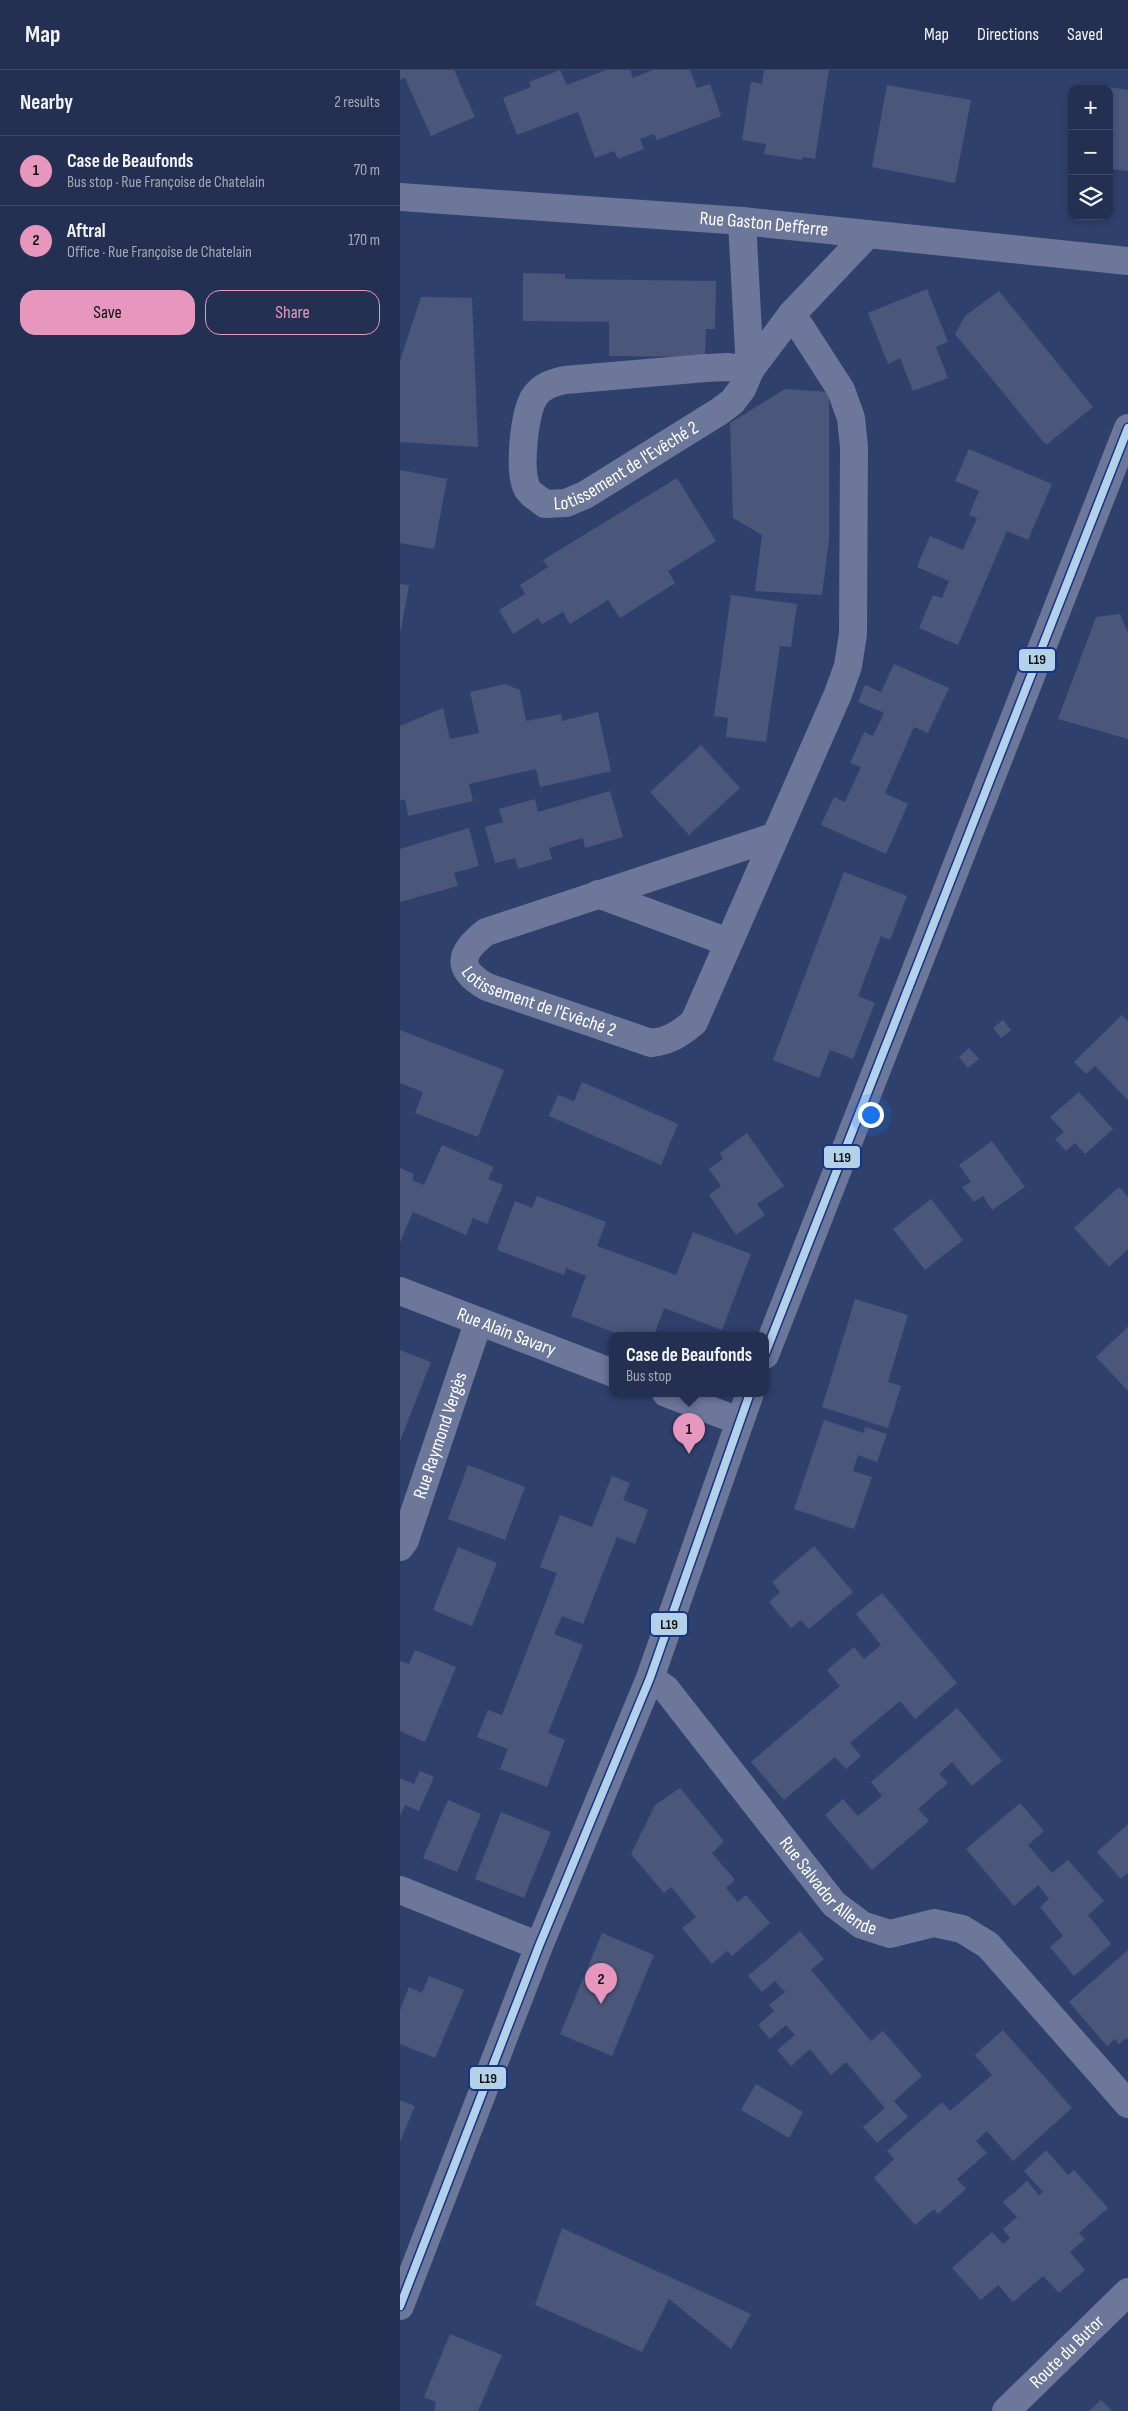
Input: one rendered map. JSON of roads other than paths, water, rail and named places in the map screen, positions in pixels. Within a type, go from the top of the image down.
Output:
[{"type":"street","name":"Rue Gaston Defferre","points":[[400,196],[742,221],[1128,261]]},
{"type":"street","points":[[742,221],[750,370]]},
{"type":"street","name":"Lotissement de l'Evêché 2","points":[[750,370],[727,367],[706,368],[565,380],[548,384],[535,396],[529,410],[522,468],[526,488],[545,504],[566,503],[585,495],[720,412],[742,388],[750,370],[792,314],[868,234]]},
{"type":"street","name":"Lotissement de l'Evêché 2","points":[[773,837],[486,932],[464,954],[463,962],[475,980],[487,987],[651,1043],[665,1042],[680,1034],[694,1022],[773,837],[838,694],[848,666],[853,634],[854,447],[851,418],[841,390],[792,314]]},
{"type":"street","points":[[769,1345],[1128,428]]},
{"type":"street","points":[[598,894],[728,942]]},
{"type":"street","name":"Rue Alain Savary","points":[[400,1291],[478,1323],[609,1372]]},
{"type":"street","name":"Rue Raymond Vergès","points":[[400,1547],[405,1540],[478,1323]]},
{"type":"street","points":[[676,1397],[739,1421]]},
{"type":"street","points":[[400,2306],[539,1946],[650,1678],[748,1397]]},
{"type":"street","name":"Rue Salvador Allende","points":[[650,1678],[666,1690],[834,1904],[862,1925],[890,1934],[934,1923],[962,1929],[988,1945],[1128,2104]]},
{"type":"street","points":[[400,1890],[539,1946]]},
{"type":"street","name":"Route du Butor","points":[[1006,2411],[1128,2292]]},
{"type":"place","name":"Case de Beaufonds","points":[[689,1454]]},
{"type":"place","name":"Aftral","points":[[601,2004]]}]
